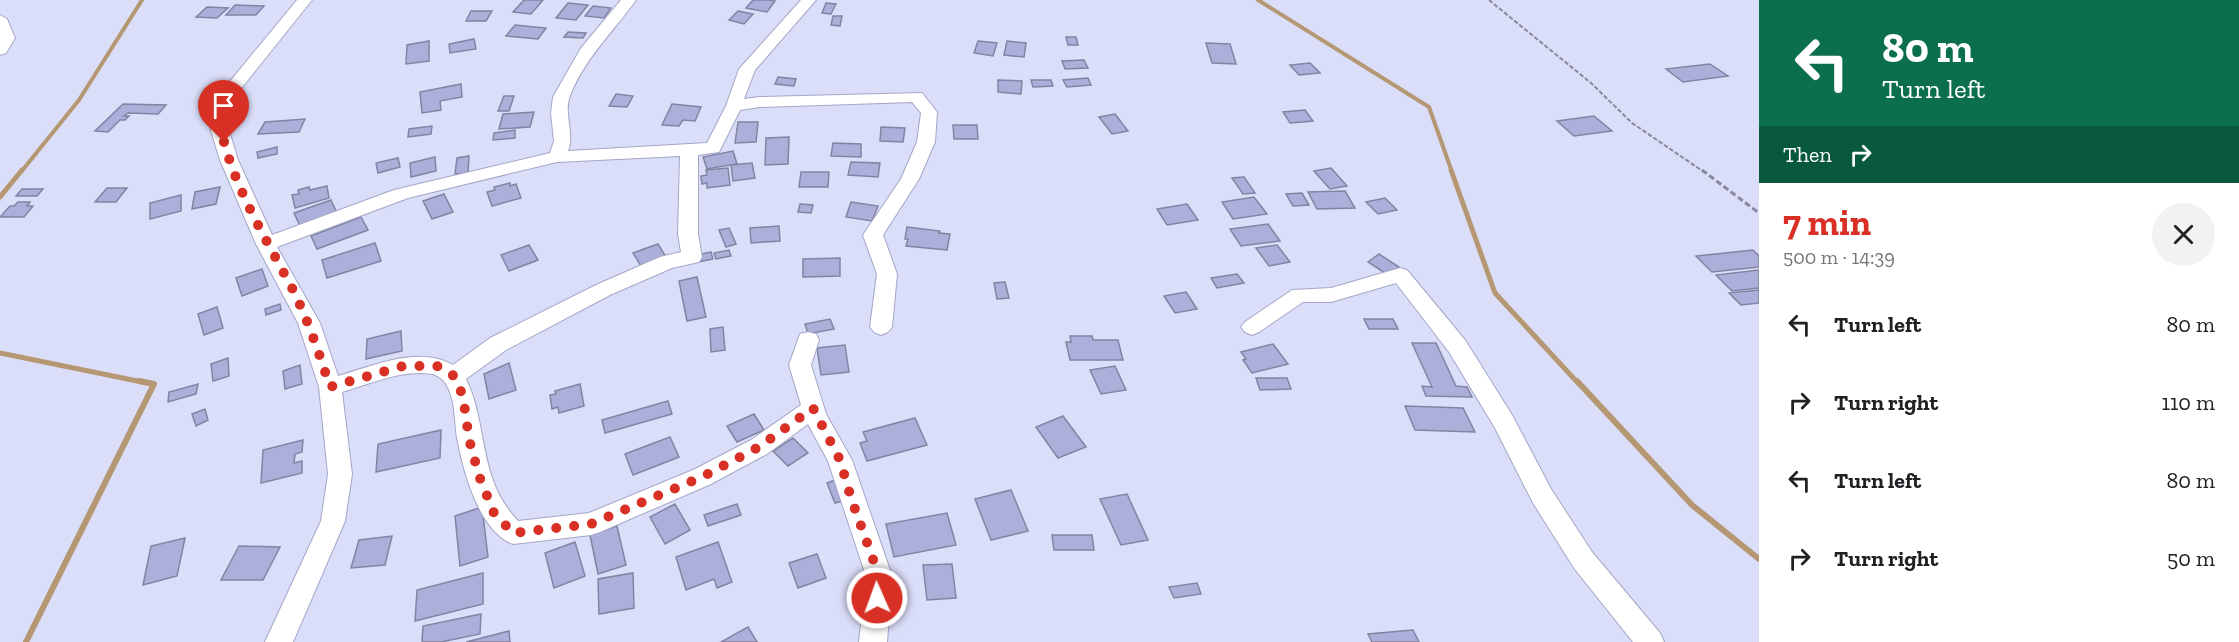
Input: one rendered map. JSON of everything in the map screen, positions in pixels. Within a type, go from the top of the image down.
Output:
[{"type":"street","points":[[279,642],[333,520],[340,474],[330,387],[309,323],[266,244],[229,160],[218,124],[224,100],[271,39],[305,0]]},
{"type":"street","points":[[557,158],[562,141],[559,113],[561,98],[587,51],[629,0]]},
{"type":"street","points":[[266,244],[401,195],[450,181],[557,158],[713,148],[746,82],[747,69],[809,0]]},
{"type":"street","points":[[0,19],[7,38],[0,50]]},
{"type":"street","points":[[735,106],[760,102],[916,97],[929,112],[926,142],[910,179],[873,235],[888,274],[881,327]]},
{"type":"street","points":[[454,376],[498,344],[603,290],[667,262],[692,256],[688,234],[689,151]]},
{"type":"street","points":[[1252,327],[1299,295],[1330,295],[1400,275],[1457,346],[1504,422],[1542,496],[1583,560],[1650,642]]},
{"type":"street","points":[[808,340],[800,365],[813,408],[840,460],[879,576],[873,642]]},
{"type":"street","points":[[330,387],[403,366],[437,366],[454,376],[463,396],[469,439],[479,476],[494,513],[513,533],[591,524],[702,477],[759,447],[813,408]]},
{"type":"path","points":[[1489,0],[1591,83],[1632,123],[1705,172],[1759,213]]},
{"type":"building","points":[[524,0],[543,0],[531,14],[513,12]]},
{"type":"building","points":[[753,0],[775,1],[767,12],[746,8]]},
{"type":"building","points":[[568,3],[588,5],[576,20],[556,18]]},
{"type":"building","points":[[826,3],[836,4],[831,14],[822,13]]},
{"type":"building","points":[[235,5],[264,6],[256,15],[226,15]]},
{"type":"building","points":[[593,6],[611,8],[604,18],[585,16]]},
{"type":"building","points":[[207,7],[228,8],[217,18],[196,17]]},
{"type":"building","points":[[471,11],[492,11],[486,21],[466,21]]},
{"type":"building","points":[[738,11],[753,14],[744,24],[729,20]]},
{"type":"building","points":[[833,16],[842,16],[840,26],[831,25]]},
{"type":"building","points":[[515,25],[546,28],[538,39],[506,36]]},
{"type":"building","points":[[568,32],[586,33],[583,38],[564,37]]},
{"type":"building","points":[[1066,37],[1076,37],[1078,45],[1068,45]]},
{"type":"building","points":[[474,39],[476,49],[450,53],[449,44]]},
{"type":"building","points":[[429,41],[429,61],[406,64],[407,45]]},
{"type":"building","points":[[978,41],[997,43],[993,56],[974,53]]},
{"type":"building","points":[[1007,41],[1026,43],[1024,57],[1004,55]]},
{"type":"building","points":[[1206,43],[1230,44],[1236,64],[1212,63]]},
{"type":"building","points":[[1084,60],[1088,68],[1065,69],[1062,61]]},
{"type":"building","points":[[1310,63],[1320,73],[1299,75],[1290,65]]},
{"type":"building","points":[[1710,64],[1728,76],[1683,82],[1666,69]]},
{"type":"building","points":[[778,77],[796,79],[794,86],[775,84]]},
{"type":"building","points":[[1088,78],[1091,85],[1067,87],[1063,80]]},
{"type":"building","points":[[998,80],[1022,81],[1021,94],[998,92]]},
{"type":"building","points":[[1031,80],[1051,80],[1053,86],[1033,87]]},
{"type":"building","points":[[461,84],[462,97],[440,101],[441,110],[422,113],[420,92]]},
{"type":"building","points":[[616,94],[633,96],[627,107],[609,106]]},
{"type":"building","points":[[504,96],[514,96],[509,111],[498,111]]},
{"type":"building","points":[[123,104],[166,105],[158,114],[128,113],[124,116],[129,116],[125,120],[120,120],[108,132],[95,131]]},
{"type":"building","points":[[672,104],[701,107],[695,121],[683,120],[679,126],[662,125]]},
{"type":"building","points":[[1305,110],[1313,121],[1290,123],[1283,112]]},
{"type":"building","points":[[534,112],[530,127],[499,129],[503,114]]},
{"type":"building","points":[[1115,114],[1128,131],[1112,134],[1099,117]]},
{"type":"building","points":[[1594,116],[1612,131],[1574,136],[1557,121]]},
{"type":"building","points":[[305,119],[299,132],[258,134],[265,122]]},
{"type":"building","points":[[738,122],[758,122],[756,142],[735,143]]},
{"type":"building","points":[[953,125],[977,125],[978,139],[954,139]]},
{"type":"building","points":[[432,126],[431,134],[408,137],[409,129]]},
{"type":"building","points":[[881,127],[905,128],[903,142],[880,141]]},
{"type":"building","points":[[515,130],[515,138],[493,140],[494,133]]},
{"type":"building","points":[[789,137],[788,164],[765,165],[766,138]]},
{"type":"building","points":[[833,143],[861,144],[861,157],[831,156]]},
{"type":"building","points":[[277,147],[277,154],[258,158],[257,152]]},
{"type":"building","points":[[733,151],[737,164],[707,169],[703,157]]},
{"type":"building","points":[[469,156],[468,173],[455,174],[457,158]]},
{"type":"building","points":[[435,157],[436,171],[411,177],[410,163]]},
{"type":"building","points":[[398,158],[400,167],[378,173],[376,163]]},
{"type":"building","points":[[851,162],[880,163],[878,177],[848,175]]},
{"type":"building","points":[[752,163],[755,178],[733,181],[731,165]]},
{"type":"building","points":[[728,168],[730,185],[707,188],[707,183],[702,184],[701,176],[707,175],[706,170]]},
{"type":"building","points":[[1331,168],[1347,186],[1330,189],[1314,171]]},
{"type":"building","points":[[801,172],[829,172],[828,187],[799,187]]},
{"type":"building","points":[[1244,177],[1255,193],[1243,194],[1232,178]]},
{"type":"building","points":[[510,183],[510,186],[516,184],[521,198],[492,206],[487,192],[495,190],[494,187]]},
{"type":"building","points":[[327,186],[329,198],[295,208],[292,195],[299,194],[298,190]]},
{"type":"building","points":[[220,187],[216,204],[192,209],[195,192]]},
{"type":"building","points":[[107,188],[127,188],[116,202],[95,202]]},
{"type":"building","points":[[22,189],[43,189],[37,196],[16,196]]},
{"type":"building","points":[[1345,191],[1355,208],[1317,209],[1308,192]]},
{"type":"building","points":[[1302,193],[1309,205],[1293,206],[1286,194]]},
{"type":"building","points":[[444,194],[453,212],[432,219],[423,201]]},
{"type":"building","points":[[181,195],[181,211],[150,219],[150,203]]},
{"type":"building","points":[[1254,197],[1267,214],[1233,219],[1222,202]]},
{"type":"building","points":[[1385,198],[1397,210],[1378,214],[1366,202]]},
{"type":"building","points":[[331,200],[337,213],[300,226],[294,213]]},
{"type":"building","points":[[18,202],[30,202],[27,206],[33,206],[24,217],[0,217],[10,206]]},
{"type":"building","points":[[851,202],[878,206],[872,221],[846,217]]},
{"type":"building","points":[[800,204],[813,205],[811,213],[798,212]]},
{"type":"building","points":[[1187,204],[1198,220],[1167,225],[1157,209]]},
{"type":"building","points":[[361,217],[368,230],[317,249],[311,236]]},
{"type":"building","points":[[1268,224],[1280,241],[1241,246],[1230,229]]},
{"type":"building","points":[[779,226],[780,241],[751,243],[750,228]]},
{"type":"building","points":[[907,227],[950,234],[947,250],[906,246]]},
{"type":"building","points":[[729,228],[736,244],[726,247],[719,230]]},
{"type":"building","points":[[375,243],[381,261],[327,278],[322,260]]},
{"type":"building","points":[[658,244],[666,257],[641,266],[633,253]]},
{"type":"building","points":[[529,245],[538,260],[509,271],[501,255]]},
{"type":"building","points":[[1277,245],[1290,262],[1269,266],[1256,248]]},
{"type":"building","points":[[729,250],[731,256],[716,259],[714,253]]},
{"type":"building","points":[[1753,250],[1759,256],[1759,267],[1712,272],[1696,256]]},
{"type":"building","points":[[711,252],[713,259],[698,262],[697,255]]},
{"type":"building","points":[[1379,254],[1399,267],[1388,275],[1368,262]]},
{"type":"building","points":[[840,258],[840,276],[803,277],[803,259]]},
{"type":"building","points":[[262,269],[268,286],[242,296],[236,278]]},
{"type":"building","points":[[1759,270],[1759,288],[1732,291],[1716,275]]},
{"type":"building","points":[[1237,274],[1244,283],[1217,288],[1211,278]]},
{"type":"building","points":[[697,277],[706,317],[687,321],[679,281]]},
{"type":"building","points":[[1005,282],[1009,298],[997,299],[994,283]]},
{"type":"building","points":[[1759,290],[1759,303],[1741,305],[1729,293]]},
{"type":"building","points":[[1186,292],[1197,309],[1175,313],[1164,296]]},
{"type":"building","points":[[280,304],[281,310],[266,315],[265,309]]},
{"type":"building","points":[[217,307],[223,328],[204,335],[198,314]]},
{"type":"building","points":[[830,319],[834,329],[808,334],[805,324]]},
{"type":"building","points":[[1364,319],[1393,319],[1398,329],[1369,329]]},
{"type":"building","points":[[723,327],[725,350],[711,352],[710,329]]},
{"type":"building","points":[[401,331],[402,351],[366,359],[367,339]]},
{"type":"building","points":[[1070,336],[1092,336],[1093,340],[1118,340],[1123,360],[1070,360],[1066,342],[1071,342]]},
{"type":"building","points":[[1412,343],[1436,343],[1456,386],[1467,387],[1472,397],[1426,396],[1422,386],[1432,387]]},
{"type":"building","points":[[1273,344],[1288,364],[1252,373],[1243,360],[1246,359],[1241,352]]},
{"type":"building","points":[[845,345],[849,372],[821,375],[817,348]]},
{"type":"building","points":[[228,358],[229,376],[213,381],[211,364]]},
{"type":"building","points":[[509,363],[516,390],[489,399],[484,374]]},
{"type":"building","points":[[300,365],[302,384],[285,389],[283,371]]},
{"type":"building","points":[[1115,366],[1126,390],[1101,394],[1090,370]]},
{"type":"building","points":[[1256,378],[1287,378],[1291,389],[1260,390]]},
{"type":"building","points":[[198,384],[196,394],[168,402],[169,392]]},
{"type":"building","points":[[580,384],[584,406],[559,413],[558,407],[552,409],[550,395],[556,394],[555,391]]},
{"type":"building","points":[[668,401],[672,414],[605,433],[602,420]]},
{"type":"building","points":[[1405,406],[1463,408],[1475,432],[1415,430]]},
{"type":"building","points":[[205,409],[208,420],[196,426],[192,414]]},
{"type":"building","points":[[754,414],[764,430],[737,442],[727,426]]},
{"type":"building","points":[[1063,416],[1086,447],[1058,458],[1036,427]]},
{"type":"building","points":[[915,418],[927,445],[867,461],[860,443],[867,441],[863,432]]},
{"type":"building","points":[[441,430],[440,458],[376,472],[378,444]]},
{"type":"building","points":[[670,437],[679,457],[633,475],[625,454]]},
{"type":"building","points":[[793,438],[808,453],[788,466],[773,451]]},
{"type":"building","points":[[303,440],[302,452],[295,454],[294,463],[302,461],[302,473],[261,483],[263,450]]},
{"type":"building","points":[[838,479],[847,500],[835,503],[827,483]]},
{"type":"building","points":[[1011,490],[1028,531],[991,540],[975,499]]},
{"type":"building","points":[[1127,494],[1148,540],[1121,545],[1100,499]]},
{"type":"building","points":[[675,504],[690,530],[665,544],[650,517]]},
{"type":"building","points":[[737,504],[741,515],[708,526],[704,515]]},
{"type":"building","points":[[482,507],[488,557],[460,566],[455,516]]},
{"type":"building","points":[[947,513],[956,545],[894,557],[886,524]]},
{"type":"building","points":[[617,526],[626,565],[598,574],[590,535]]},
{"type":"building","points":[[1052,535],[1092,535],[1094,550],[1054,550]]},
{"type":"building","points":[[392,536],[385,565],[351,568],[359,540]]},
{"type":"building","points":[[185,538],[177,576],[143,585],[151,546]]},
{"type":"building","points":[[575,542],[585,576],[554,588],[545,553]]},
{"type":"building","points":[[718,542],[732,582],[717,588],[714,579],[686,590],[676,557]]},
{"type":"building","points":[[239,546],[280,547],[263,580],[221,580]]},
{"type":"building","points":[[817,554],[826,578],[798,588],[789,563]]},
{"type":"building","points":[[952,564],[956,598],[927,600],[923,565]]},
{"type":"building","points":[[483,573],[483,604],[415,621],[417,590]]},
{"type":"building","points":[[633,573],[634,608],[599,614],[598,579]]},
{"type":"building","points":[[1197,583],[1201,594],[1174,598],[1169,587]]},
{"type":"building","points":[[481,614],[480,634],[441,642],[422,642],[423,626]]},
{"type":"building","points":[[748,627],[757,642],[721,642]]},
{"type":"building","points":[[1413,630],[1419,642],[1372,642],[1368,634]]},
{"type":"building","points":[[509,631],[510,642],[466,642]]},
{"type":"waterway","points":[[21,172],[79,100],[142,0]]},
{"type":"waterway","points":[[1258,0],[1429,107],[1452,172]]},
{"type":"waterway","points":[[0,197],[22,170]]},
{"type":"waterway","points":[[1451,170],[1495,293],[1578,383]]},
{"type":"waterway","points":[[0,353],[147,383]]},
{"type":"waterway","points":[[26,642],[154,384],[139,381]]},
{"type":"waterway","points":[[1577,381],[1692,505],[1759,559]]},
{"type":"route","points":[[224,142],[229,160],[266,244],[292,288],[309,323],[330,387],[403,366],[423,364],[437,366],[454,376],[463,396],[469,439],[479,476],[494,513],[513,533],[591,524],[702,477],[759,447],[813,408],[840,460],[879,576],[877,598]]}]
